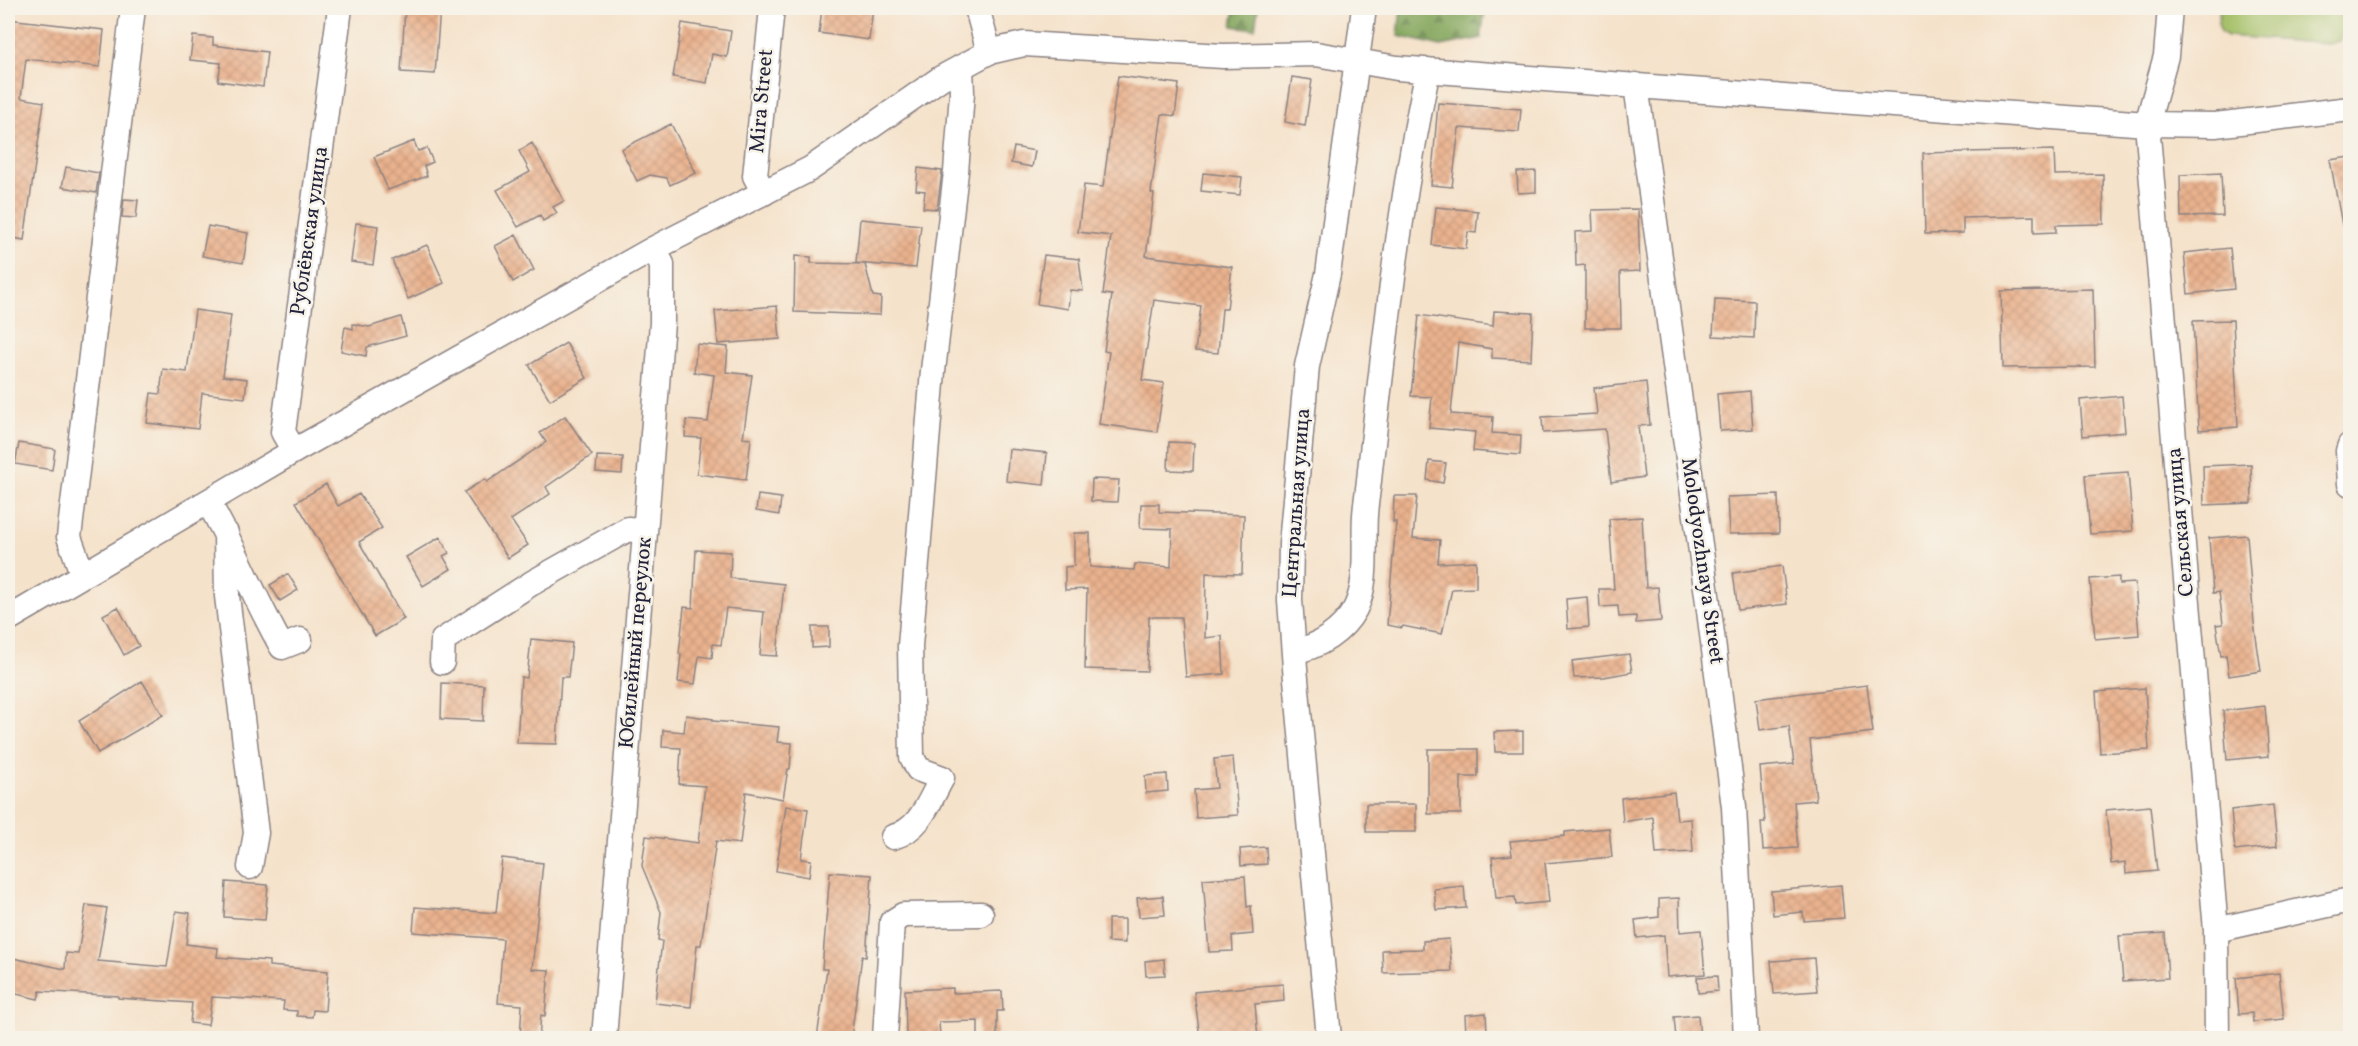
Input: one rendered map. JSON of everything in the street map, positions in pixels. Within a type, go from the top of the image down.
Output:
[{"type":"street","points":[[82,573],[69,537],[133,8]]},
{"type":"street","name":"Рублёвская улица","points":[[294,451],[283,432],[340,8]]},
{"type":"street","name":"Mira Street","points":[[764,193],[755,176],[772,8]]},
{"type":"street","points":[[977,8],[989,52]]},
{"type":"street","name":"Центральная улица","points":[[1329,1038],[1290,600],[1291,544],[1307,366],[1328,274],[1364,8]]},
{"type":"street","name":"Сельская улица","points":[[2170,8],[2166,56],[2147,124],[2216,930],[2217,1038]]},
{"type":"street","points":[[8,619],[82,573],[294,451],[653,249],[810,169],[941,78],[989,52],[1024,44],[1223,56],[1316,54],[1428,70],[2147,124],[2215,125],[2350,109]]},
{"type":"street","points":[[893,837],[905,834],[914,825],[927,808],[942,778],[918,769],[912,757],[910,646],[933,371],[956,172],[962,93],[961,67]]},
{"type":"street","points":[[1294,651],[1310,649],[1341,627],[1355,609],[1362,587],[1365,514],[1380,386],[1401,223],[1428,70]]},
{"type":"street","name":"Molodyozhnaya Street","points":[[1636,85],[1707,594],[1734,807],[1746,1038]]},
{"type":"street","name":"Юбилейный переулок","points":[[604,1038],[662,323],[662,264],[653,249]]},
{"type":"street","points":[[2350,445],[2348,452],[2350,484]]},
{"type":"street","points":[[208,502],[226,533],[282,647],[300,640]]},
{"type":"street","points":[[442,662],[443,640],[532,583],[628,530],[645,531]]},
{"type":"street","points":[[226,533],[227,596],[256,833],[250,867]]},
{"type":"street","points":[[2216,930],[2350,900]]},
{"type":"street","points":[[885,1038],[892,922],[903,915],[981,914]]},
{"type":"green space","points":[[1235,8],[1258,8],[1255,29],[1232,26]]},
{"type":"green space","points":[[1401,8],[1485,8],[1481,38],[1441,46],[1398,36]]},
{"type":"green space","points":[[2220,8],[2345,8],[2343,32],[2339,41],[2329,44],[2228,36],[2221,32],[2218,23]]},
{"type":"building","points":[[405,8],[440,8],[435,74],[401,72]]},
{"type":"building","points":[[822,8],[873,8],[869,40],[819,33]]},
{"type":"building","points":[[8,19],[104,30],[100,67],[26,59],[21,98],[44,102],[24,240],[8,237]]},
{"type":"building","points":[[682,23],[731,31],[727,57],[712,54],[707,83],[673,77]]},
{"type":"building","points":[[193,36],[213,38],[213,45],[267,52],[263,87],[218,81],[221,63],[190,60]]},
{"type":"building","points":[[1118,76],[1179,84],[1175,116],[1162,114],[1151,193],[1154,194],[1146,256],[1232,267],[1227,309],[1222,309],[1218,353],[1195,351],[1201,306],[1154,300],[1142,380],[1164,383],[1157,432],[1099,424],[1109,352],[1104,351],[1112,295],[1103,294],[1111,236],[1078,232],[1084,185],[1103,187]]},
{"type":"building","points":[[1292,77],[1312,80],[1305,126],[1285,122]]},
{"type":"building","points":[[1438,103],[1521,109],[1519,132],[1459,128],[1452,187],[1431,185]]},
{"type":"building","points":[[671,124],[696,173],[670,185],[667,178],[650,175],[637,181],[621,149]]},
{"type":"building","points":[[414,141],[418,151],[427,148],[433,162],[424,166],[427,176],[388,190],[374,157]]},
{"type":"building","points":[[532,143],[564,201],[553,207],[557,213],[543,221],[540,215],[518,227],[497,190],[530,172],[519,151]]},
{"type":"building","points":[[1014,147],[1035,151],[1032,167],[1011,163]]},
{"type":"building","points":[[2054,150],[2055,175],[2103,174],[2104,224],[2056,225],[2056,232],[2034,233],[2034,216],[1963,218],[1963,233],[1925,234],[1923,153]]},
{"type":"building","points":[[2350,157],[2350,224],[2342,225],[2330,160]]},
{"type":"building","points":[[66,167],[99,173],[96,193],[62,187]]},
{"type":"building","points":[[918,168],[942,171],[937,209],[923,208],[925,191],[916,190]]},
{"type":"building","points":[[1536,171],[1536,192],[1518,193],[1517,172]]},
{"type":"building","points":[[1203,173],[1242,177],[1240,195],[1201,191]]},
{"type":"building","points":[[2221,173],[2223,216],[2181,217],[2180,175]]},
{"type":"building","points":[[124,199],[138,200],[136,218],[122,217]]},
{"type":"building","points":[[1436,207],[1478,211],[1476,233],[1468,232],[1466,249],[1432,245]]},
{"type":"building","points":[[1638,209],[1640,271],[1620,272],[1621,328],[1585,328],[1585,265],[1576,266],[1575,232],[1593,231],[1592,210]]},
{"type":"building","points":[[860,219],[921,225],[916,268],[856,263]]},
{"type":"building","points":[[356,223],[378,226],[373,265],[351,262]]},
{"type":"building","points":[[208,226],[248,233],[243,263],[202,256]]},
{"type":"building","points":[[516,235],[534,270],[513,282],[495,246]]},
{"type":"building","points":[[427,245],[444,283],[408,299],[392,260]]},
{"type":"building","points":[[2230,248],[2234,289],[2188,294],[2184,253]]},
{"type":"building","points":[[1044,255],[1079,259],[1083,291],[1070,290],[1068,309],[1037,304]]},
{"type":"building","points":[[795,256],[811,257],[811,263],[865,264],[873,296],[881,297],[880,315],[794,312]]},
{"type":"building","points":[[2093,289],[2095,367],[2003,368],[2001,291]]},
{"type":"building","points":[[1715,299],[1755,301],[1754,338],[1713,336]]},
{"type":"building","points":[[777,306],[780,339],[718,344],[715,311]]},
{"type":"building","points":[[195,310],[231,315],[223,376],[247,379],[245,398],[202,393],[198,429],[147,423],[151,393],[160,394],[163,369],[187,372]]},
{"type":"building","points":[[1494,311],[1533,313],[1531,360],[1492,358],[1492,349],[1458,343],[1451,414],[1493,417],[1492,433],[1521,435],[1520,455],[1473,451],[1475,432],[1429,428],[1432,397],[1411,396],[1419,315],[1493,326]]},
{"type":"building","points":[[401,317],[406,336],[367,347],[366,356],[341,351],[345,327],[353,329],[353,324],[369,327]]},
{"type":"building","points":[[2233,320],[2238,427],[2199,430],[2193,321]]},
{"type":"building","points":[[566,343],[587,378],[550,400],[529,365]]},
{"type":"building","points":[[697,344],[728,347],[726,372],[752,375],[743,438],[751,439],[746,480],[697,474],[701,438],[685,437],[686,420],[708,422],[714,375],[694,372]]},
{"type":"building","points":[[1646,382],[1650,425],[1638,426],[1644,477],[1611,482],[1605,429],[1543,433],[1542,417],[1597,414],[1594,388]]},
{"type":"building","points":[[1750,391],[1753,429],[1720,431],[1717,394]]},
{"type":"building","points":[[2122,396],[2125,432],[2083,436],[2080,400]]},
{"type":"building","points":[[565,416],[592,455],[546,487],[550,494],[511,520],[528,545],[508,558],[464,492],[485,479],[487,482],[546,442],[540,433]]},
{"type":"building","points":[[1169,442],[1194,443],[1193,471],[1168,470]]},
{"type":"building","points":[[19,443],[55,449],[52,470],[15,464]]},
{"type":"building","points":[[1009,449],[1047,453],[1044,485],[1006,481]]},
{"type":"building","points":[[597,456],[623,457],[622,474],[596,472]]},
{"type":"building","points":[[1429,461],[1446,463],[1443,483],[1427,480]]},
{"type":"building","points":[[2251,464],[2252,503],[2204,505],[2203,466]]},
{"type":"building","points":[[2128,472],[2133,531],[2090,534],[2085,475]]},
{"type":"building","points":[[1092,479],[1119,480],[1117,502],[1091,501]]},
{"type":"building","points":[[326,484],[338,506],[359,494],[382,528],[359,542],[404,619],[375,636],[296,502]]},
{"type":"building","points":[[758,495],[781,498],[779,515],[756,511]]},
{"type":"building","points":[[1778,495],[1779,533],[1729,534],[1727,497]]},
{"type":"building","points":[[1394,496],[1417,496],[1413,538],[1440,540],[1438,563],[1476,561],[1476,588],[1452,589],[1442,634],[1387,625],[1396,522],[1393,522]]},
{"type":"building","points":[[1141,504],[1159,504],[1159,512],[1244,515],[1242,574],[1206,573],[1205,638],[1222,636],[1224,674],[1186,677],[1181,617],[1149,617],[1147,671],[1085,669],[1087,589],[1065,590],[1065,567],[1074,566],[1074,533],[1090,533],[1090,567],[1134,570],[1135,564],[1171,567],[1172,529],[1140,528]]},
{"type":"building","points":[[1642,517],[1646,588],[1658,587],[1661,621],[1636,623],[1636,616],[1619,617],[1618,606],[1600,607],[1599,589],[1614,589],[1609,519]]},
{"type":"building","points":[[2247,535],[2254,623],[2261,671],[2229,676],[2226,655],[2221,656],[2216,625],[2223,624],[2219,592],[2213,593],[2209,538]]},
{"type":"building","points":[[440,537],[449,553],[443,556],[451,569],[423,586],[406,557]]},
{"type":"building","points":[[696,550],[731,552],[730,578],[784,584],[777,656],[760,655],[764,612],[726,608],[721,645],[713,644],[712,658],[699,656],[695,684],[678,682],[684,607],[693,608]]},
{"type":"building","points":[[1782,566],[1787,604],[1738,610],[1733,573]]},
{"type":"building","points":[[288,574],[298,590],[280,601],[270,585]]},
{"type":"building","points":[[2119,577],[2119,584],[2135,583],[2139,635],[2095,639],[2090,579]]},
{"type":"building","points":[[1587,597],[1589,627],[1568,629],[1566,599]]},
{"type":"building","points":[[118,607],[139,646],[124,655],[103,615]]},
{"type":"building","points":[[812,627],[829,627],[829,647],[812,648]]},
{"type":"building","points":[[531,639],[572,643],[568,677],[561,677],[557,744],[517,743],[521,677],[527,678]]},
{"type":"building","points":[[1629,654],[1632,672],[1604,677],[1574,678],[1572,661]]},
{"type":"building","points":[[142,681],[163,715],[98,753],[79,721]]},
{"type":"building","points":[[442,683],[484,685],[483,721],[441,719]]},
{"type":"building","points":[[1867,685],[1873,732],[1810,740],[1816,800],[1794,802],[1798,848],[1763,850],[1761,822],[1765,822],[1760,767],[1794,764],[1789,726],[1760,730],[1756,699]]},
{"type":"building","points":[[2145,688],[2149,750],[2100,753],[2096,692]]},
{"type":"building","points":[[2265,706],[2269,756],[2227,760],[2223,711]]},
{"type":"building","points":[[686,715],[713,719],[713,721],[779,727],[777,742],[792,743],[790,769],[788,769],[783,799],[746,792],[740,844],[716,841],[701,945],[697,945],[691,1007],[655,1003],[662,941],[658,940],[661,912],[642,866],[646,836],[698,843],[705,786],[679,784],[681,748],[662,747],[663,730],[684,732]]},
{"type":"building","points":[[1523,731],[1523,752],[1495,752],[1494,732]]},
{"type":"building","points":[[1428,749],[1478,749],[1478,777],[1461,777],[1461,814],[1428,814]]},
{"type":"building","points":[[1233,757],[1238,815],[1196,818],[1194,790],[1217,788],[1214,759]]},
{"type":"building","points":[[1167,774],[1168,791],[1146,793],[1145,776]]},
{"type":"building","points":[[1674,792],[1677,820],[1691,819],[1693,852],[1656,854],[1653,817],[1623,822],[1621,798]]},
{"type":"building","points":[[1366,804],[1416,804],[1416,832],[1366,832]]},
{"type":"building","points":[[2273,805],[2277,846],[2235,851],[2231,810]]},
{"type":"building","points":[[786,806],[808,809],[801,859],[811,860],[809,877],[776,871]]},
{"type":"building","points":[[2150,806],[2157,871],[2126,874],[2125,862],[2111,864],[2106,810]]},
{"type":"building","points":[[1609,828],[1612,857],[1545,863],[1549,902],[1516,905],[1515,897],[1496,898],[1492,857],[1512,855],[1510,841],[1565,836],[1565,832]]},
{"type":"building","points":[[1266,847],[1267,864],[1241,866],[1240,849]]},
{"type":"building","points":[[502,858],[543,863],[532,969],[549,970],[545,1016],[541,1015],[539,1038],[520,1038],[522,1005],[498,1003],[503,939],[413,932],[415,907],[496,913]]},
{"type":"building","points":[[830,872],[872,875],[866,957],[862,956],[851,1038],[817,1038],[827,969],[822,969]]},
{"type":"building","points":[[1245,876],[1247,907],[1251,906],[1253,934],[1232,936],[1233,951],[1209,952],[1203,879]]},
{"type":"building","points":[[226,882],[268,885],[265,920],[224,917]]},
{"type":"building","points":[[1841,885],[1844,918],[1804,921],[1803,912],[1773,915],[1771,891]]},
{"type":"building","points":[[1464,886],[1466,908],[1436,910],[1434,889]]},
{"type":"building","points":[[1163,896],[1165,915],[1139,917],[1137,898]]},
{"type":"building","points":[[1679,898],[1680,932],[1701,930],[1705,974],[1667,977],[1664,935],[1637,938],[1635,920],[1659,917],[1659,899]]},
{"type":"building","points":[[86,905],[107,908],[98,961],[167,967],[176,911],[190,913],[186,944],[218,948],[217,957],[269,961],[269,966],[328,971],[325,1011],[313,1010],[312,1017],[297,1016],[297,1011],[283,1010],[284,1001],[212,997],[208,1025],[190,1023],[192,1003],[40,991],[38,999],[8,992],[8,957],[65,969],[66,953],[78,954]]},
{"type":"building","points":[[1108,919],[1125,919],[1125,943],[1108,942]]},
{"type":"building","points":[[2165,933],[2168,978],[2123,981],[2119,936]]},
{"type":"building","points":[[1449,939],[1452,971],[1383,973],[1382,950],[1423,949],[1423,941]]},
{"type":"building","points":[[1814,958],[1817,991],[1774,994],[1771,961]]},
{"type":"building","points":[[1164,959],[1165,975],[1146,976],[1145,961]]},
{"type":"building","points":[[2279,973],[2284,1019],[2253,1022],[2252,1013],[2239,1014],[2236,978]]},
{"type":"building","points":[[1717,976],[1718,991],[1698,993],[1697,977]]},
{"type":"building","points":[[1283,984],[1284,1001],[1255,1004],[1258,1038],[1200,1038],[1194,992]]},
{"type":"building","points":[[953,988],[953,993],[1002,991],[1003,1011],[997,1011],[997,1038],[978,1038],[978,1021],[939,1022],[940,1036],[906,1037],[905,990]]},
{"type":"building","points":[[1486,1013],[1487,1033],[1466,1034],[1465,1015]]},
{"type":"building","points":[[1698,1015],[1700,1038],[1676,1038],[1674,1017]]}]
